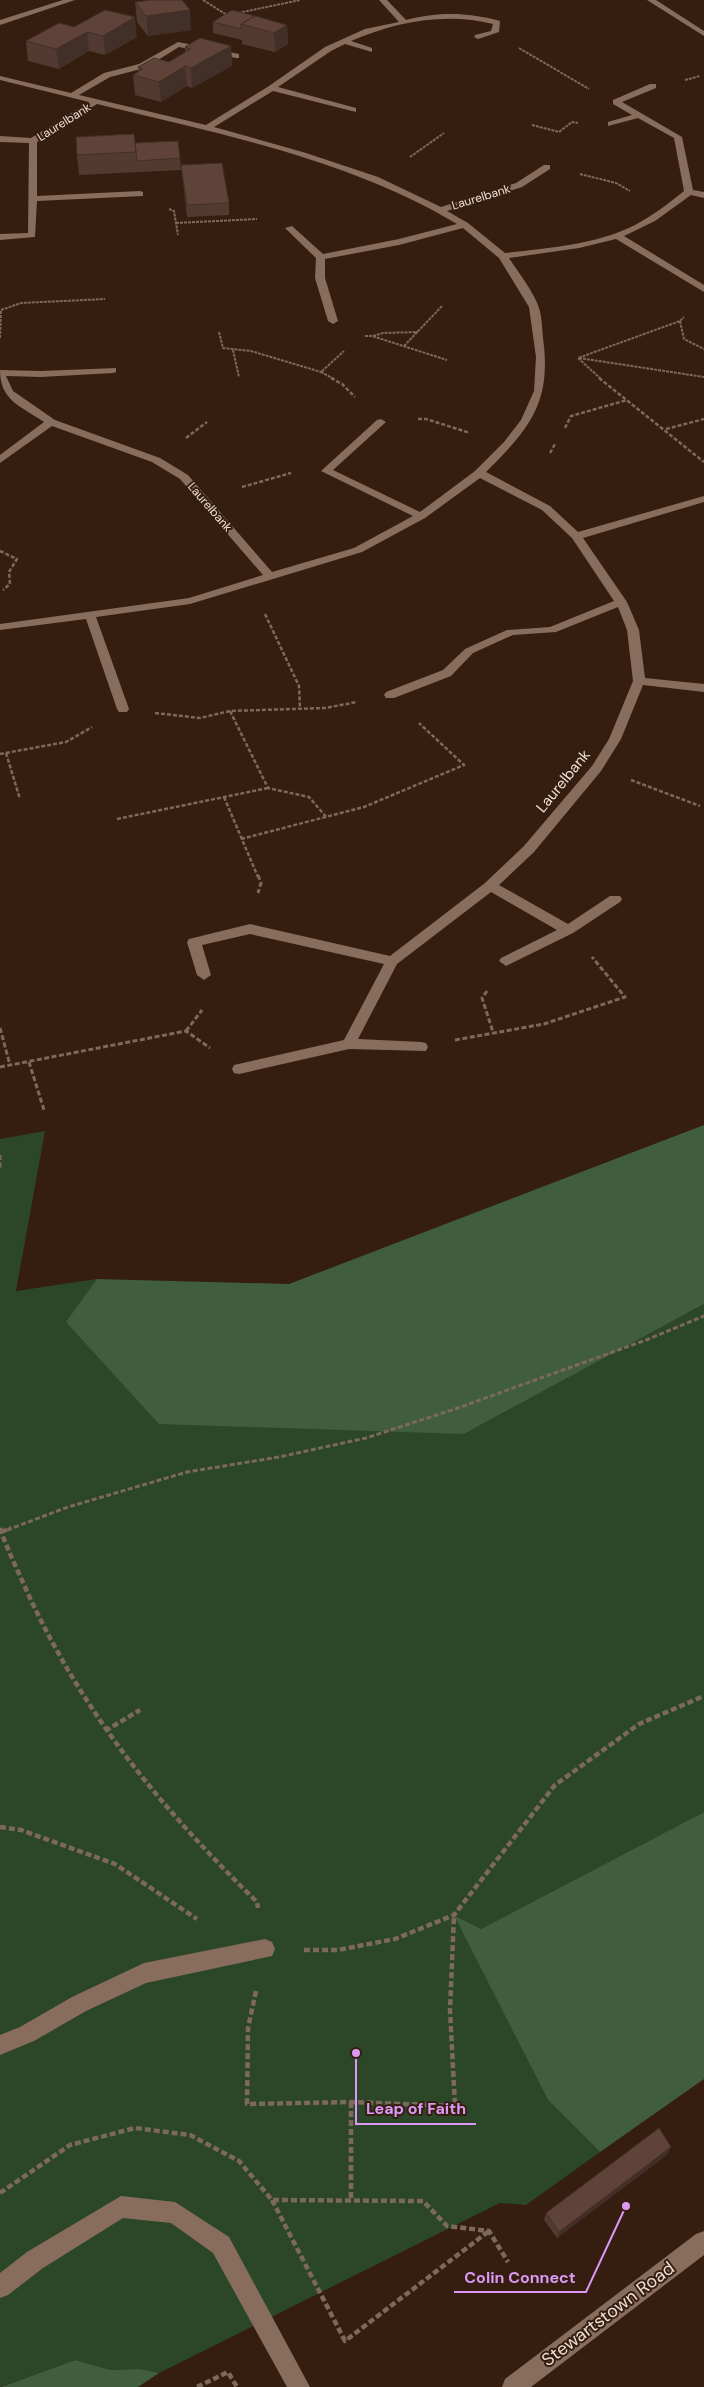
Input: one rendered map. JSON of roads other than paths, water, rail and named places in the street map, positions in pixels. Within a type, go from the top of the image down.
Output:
[{"type":"street","points":[[0,23],[71,0]]},
{"type":"street","points":[[383,0],[403,22]]},
{"type":"street","points":[[651,0],[704,34]]},
{"type":"street","points":[[207,128],[272,88],[328,49],[368,31],[434,16],[474,16],[496,23],[496,32],[478,37]]},
{"type":"street","points":[[343,41],[369,50]]},
{"type":"street","name":"Laurelbank","points":[[71,96],[107,75],[142,66],[178,44],[206,48],[236,56]]},
{"type":"street","name":"Laurelbank","points":[[0,78],[207,128],[303,155],[375,179],[440,210],[465,225],[503,256],[534,307],[541,357],[539,391],[526,420],[508,444],[479,474],[421,516],[358,550],[271,578],[190,601],[0,627]]},
{"type":"street","points":[[653,86],[616,102],[678,137],[689,192]]},
{"type":"street","points":[[272,88],[353,110]]},
{"type":"street","name":"Laurelbank","points":[[0,139],[34,141],[95,102]]},
{"type":"street","points":[[611,124],[639,115]]},
{"type":"street","name":"Laurelbank","points":[[0,237],[32,235],[34,141]]},
{"type":"street","name":"Laurelbank","points":[[440,210],[519,185],[547,167]]},
{"type":"street","points":[[503,256],[567,248],[616,234],[650,220],[689,192],[704,195]]},
{"type":"street","points":[[32,199],[140,194]]},
{"type":"street","name":"Laurelbank","points":[[321,257],[399,242],[465,225]]},
{"type":"street","points":[[288,228],[321,257],[320,278],[333,321]]},
{"type":"street","points":[[616,234],[704,289]]},
{"type":"street","name":"Laurelbank","points":[[113,370],[41,374],[0,373],[9,393],[51,422],[156,460],[184,477],[271,578]]},
{"type":"street","points":[[0,460],[51,422]]},
{"type":"street","points":[[380,422],[326,471],[421,516]]},
{"type":"street","name":"Laurelbank","points":[[349,1044],[392,961],[490,886],[528,849],[597,768],[615,740],[639,681],[633,630],[621,602],[576,536],[546,508],[479,474]]},
{"type":"street","points":[[576,536],[704,499]]},
{"type":"street","points":[[390,695],[446,673],[469,651],[511,632],[552,630],[621,602]]},
{"type":"street","points":[[90,614],[123,709]]},
{"type":"street","points":[[639,681],[704,688]]},
{"type":"street","points":[[490,886],[568,930]]},
{"type":"street","points":[[506,961],[568,930],[615,899]]},
{"type":"street","points":[[204,976],[194,942],[250,929],[392,961]]},
{"type":"street","points":[[239,1068],[349,1044],[421,1047]]},
{"type":"street","points":[[0,2045],[27,2034],[79,2004],[144,1973],[265,1949]]},
{"type":"street","points":[[0,2287],[35,2260],[121,2207],[174,2213],[221,2245],[299,2387]]},
{"type":"street","name":"Stewartstown Road","points":[[513,2387],[704,2242]]},
{"type":"place","name":"Leap of Faith","points":[[356,2053]]},
{"type":"place","name":"Colin Connect","points":[[626,2206]]}]
